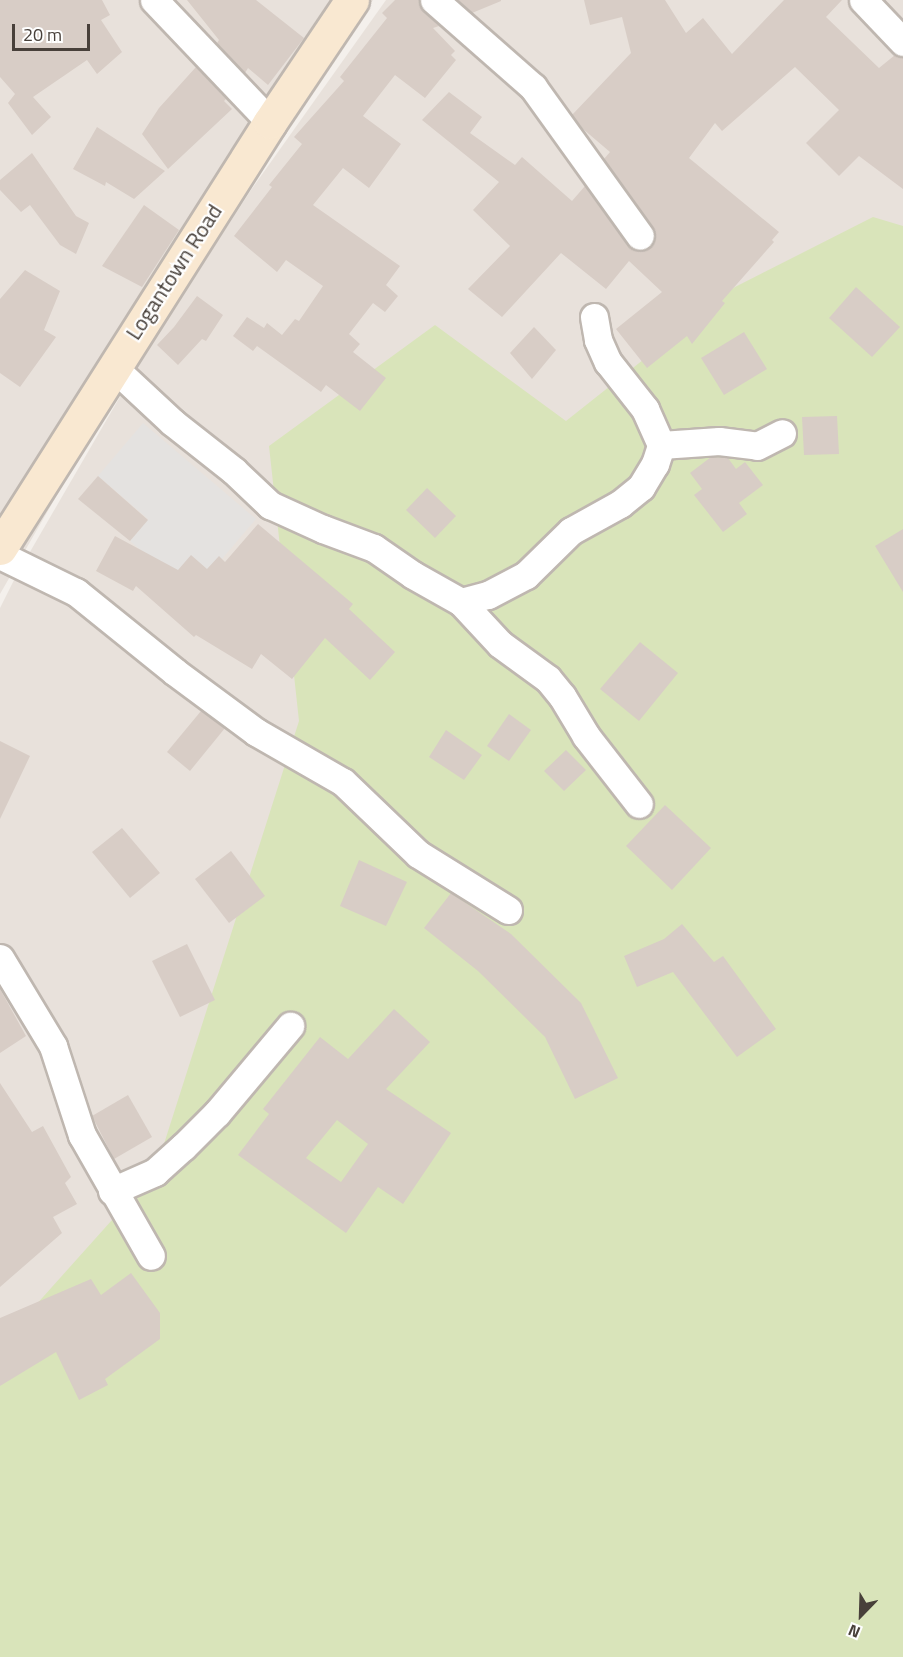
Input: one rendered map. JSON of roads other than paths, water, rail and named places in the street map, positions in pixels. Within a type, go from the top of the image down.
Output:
[{"type":"street","points":[[154,0],[270,122]]},
{"type":"street","name":"Logantown Road","points":[[5,529],[352,0]]},
{"type":"street","points":[[434,0],[533,87],[640,236]]},
{"type":"street","points":[[863,0],[903,42]]},
{"type":"street","points":[[461,602],[488,595],[526,575],[571,531],[620,504],[641,487],[655,464],[660,445],[645,409],[608,362],[598,340],[594,317]]},
{"type":"street","points":[[113,367],[172,423],[234,471],[270,506],[374,548],[412,575],[461,602],[500,644],[548,679],[562,696],[586,736],[639,804]]},
{"type":"street","points":[[660,445],[719,441],[757,446],[782,433]]},
{"type":"street","points":[[0,555],[76,592],[175,672],[256,732],[344,782],[417,854],[508,910]]},
{"type":"street","points":[[0,958],[53,1046],[82,1135],[151,1256]]},
{"type":"street","points":[[112,1191],[155,1172],[217,1113],[290,1026]]}]
